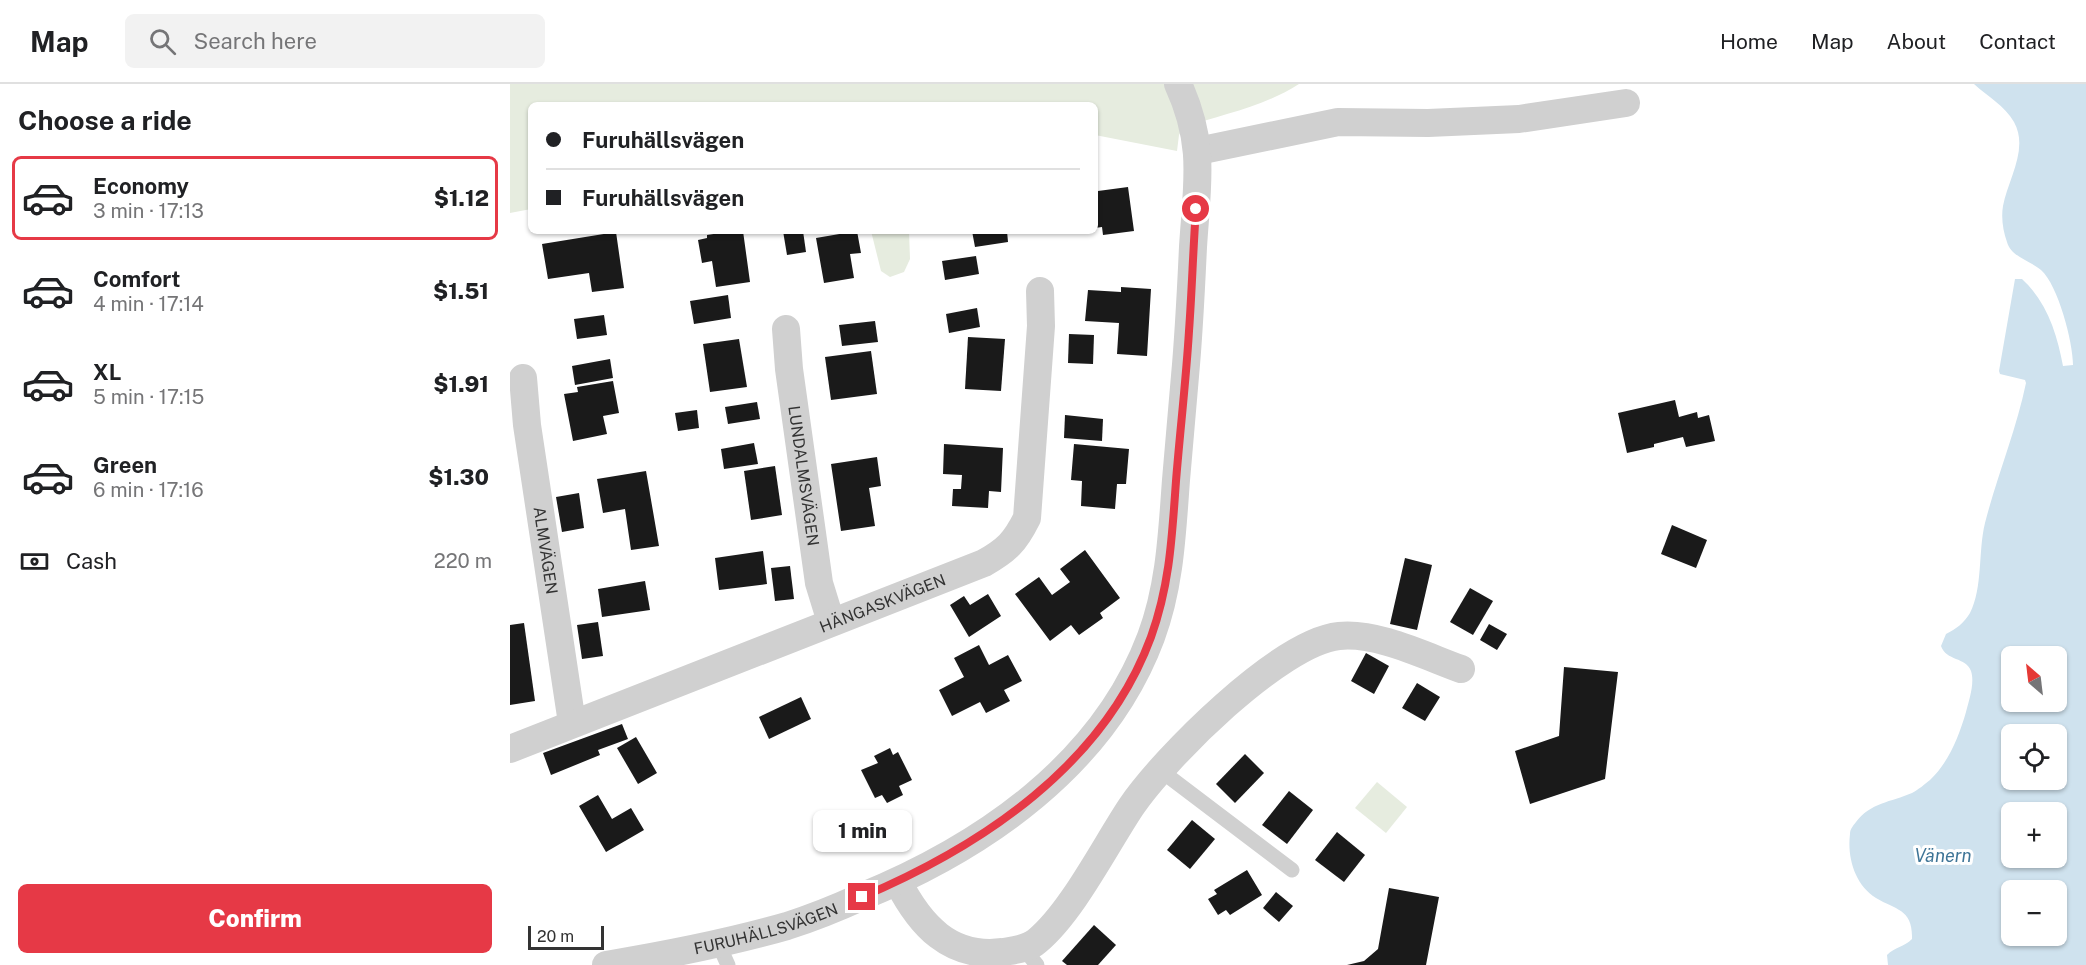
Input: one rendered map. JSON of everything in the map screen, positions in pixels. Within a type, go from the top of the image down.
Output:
[{"type":"street","name":"FURUHÄLLSVÄGEN","points":[[606,965],[723,954],[786,926],[827,912],[898,882],[959,849],[993,828],[1025,804],[1090,742],[1113,710],[1150,638],[1169,572],[1198,192],[1198,151],[1191,119],[1178,84]]},
{"type":"street","points":[[1198,151],[1338,122],[1428,123],[1519,119],[1626,103]]},
{"type":"street","name":"HÄNGASKVÄGEN","points":[[510,748],[984,562],[1004,552],[1017,538],[1027,518],[1041,326],[1040,291]]},
{"type":"street","name":"LUNDALMSVÄGEN","points":[[786,329],[789,369],[819,583],[831,622]]},
{"type":"street","name":"ALMVÄGEN","points":[[523,378],[527,425],[572,723]]},
{"type":"street","points":[[898,882],[909,904],[940,938],[953,945],[1030,957],[1037,942],[1054,924],[1134,803],[1160,770],[1221,709],[1285,659],[1311,645],[1337,636],[1358,636],[1380,641],[1461,669]]},
{"type":"lane","points":[[1160,770],[1292,870]]},
{"type":"shaded area","points":[[510,84],[1299,84],[1258,104],[1183,127],[1179,135],[1177,151],[1098,136],[1098,102],[528,102],[528,210],[510,213]]},
{"type":"shaded area","points":[[872,234],[909,234],[910,259],[904,272],[890,277],[881,271]]},
{"type":"shaded area","points":[[1377,782],[1407,807],[1386,833],[1355,808]]},
{"type":"water","name":"Vänern","points":[[1974,84],[2086,84],[2086,965],[1888,965],[1887,955],[1912,939],[1912,929],[1910,922],[1902,912],[1869,893],[1858,878],[1851,861],[1849,843],[1851,831],[1868,811],[1914,792],[1937,773],[1952,748],[1966,712],[1972,686],[1971,671],[1965,663],[1947,654],[1941,646],[1946,634],[1965,620],[1974,603],[1979,581],[1985,523],[2026,383],[2025,380],[2000,374],[1999,371],[2015,279],[2022,279],[2031,288],[2044,308],[2058,342],[2063,366],[2073,365],[2067,329],[2053,288],[2041,270],[2017,255],[2009,247],[2004,233],[2002,211],[2016,164],[2019,143],[2014,122],[1996,102]]},
{"type":"building","points":[[1128,187],[1134,231],[1103,235],[1102,227],[1098,228],[1098,191]]},
{"type":"building","points":[[616,234],[624,288],[592,292],[589,273],[548,279],[542,244]]},
{"type":"building","points":[[743,234],[750,282],[716,287],[712,261],[702,263],[698,240],[707,238],[707,235]]},
{"type":"building","points":[[784,234],[803,234],[806,252],[787,255]]},
{"type":"building","points":[[858,234],[861,253],[850,254],[854,278],[824,283],[816,238]]},
{"type":"building","points":[[973,234],[1007,234],[1008,242],[975,247]]},
{"type":"building","points":[[976,256],[979,274],[945,280],[942,261]]},
{"type":"building","points":[[1121,287],[1151,289],[1147,356],[1117,354],[1119,323],[1085,321],[1088,290],[1121,292]]},
{"type":"building","points":[[728,295],[731,318],[694,324],[690,301]]},
{"type":"building","points":[[977,308],[980,327],[949,333],[946,314]]},
{"type":"building","points":[[604,315],[607,335],[577,339],[574,319]]},
{"type":"building","points":[[875,321],[878,342],[842,346],[839,325]]},
{"type":"building","points":[[1069,334],[1094,335],[1093,364],[1068,363]]},
{"type":"building","points":[[968,337],[1005,339],[1001,391],[965,389]]},
{"type":"building","points":[[739,339],[747,387],[710,392],[703,344]]},
{"type":"building","points":[[871,351],[877,394],[831,400],[825,357]]},
{"type":"building","points":[[610,359],[613,378],[575,385],[572,366]]},
{"type":"building","points":[[613,381],[619,413],[603,416],[607,434],[573,441],[564,394],[578,392],[577,387]]},
{"type":"building","points":[[1675,400],[1679,417],[1697,412],[1698,418],[1709,415],[1715,441],[1686,447],[1683,437],[1627,453],[1618,413]]},
{"type":"building","points":[[757,402],[760,419],[728,424],[725,407]]},
{"type":"building","points":[[697,410],[699,428],[678,431],[675,413]]},
{"type":"building","points":[[1065,415],[1103,419],[1102,441],[1064,438]]},
{"type":"building","points":[[754,443],[758,464],[724,469],[721,449]]},
{"type":"building","points":[[944,444],[1003,448],[1001,492],[989,491],[988,508],[952,506],[953,489],[961,489],[962,475],[943,474]]},
{"type":"building","points":[[1074,444],[1129,449],[1126,484],[1117,484],[1115,509],[1081,506],[1082,481],[1071,480]]},
{"type":"building","points":[[877,457],[881,486],[869,488],[875,526],[841,531],[831,464]]},
{"type":"building","points":[[775,466],[782,515],[751,520],[744,471]]},
{"type":"building","points":[[646,471],[659,546],[631,550],[625,509],[603,513],[597,479]]},
{"type":"building","points":[[579,493],[584,528],[562,532],[556,497]]},
{"type":"building","points":[[1672,525],[1707,540],[1696,568],[1661,554]]},
{"type":"building","points":[[1085,550],[1120,598],[1100,613],[1103,618],[1079,635],[1071,625],[1050,641],[1015,594],[1039,577],[1052,595],[1070,582],[1060,569]]},
{"type":"building","points":[[763,551],[767,584],[719,590],[715,558]]},
{"type":"building","points":[[1405,558],[1432,565],[1417,630],[1390,624]]},
{"type":"building","points":[[790,566],[794,599],[775,601],[771,568]]},
{"type":"building","points":[[645,581],[650,610],[602,617],[598,589]]},
{"type":"building","points":[[1470,588],[1493,601],[1473,635],[1450,622]]},
{"type":"building","points":[[988,594],[1001,616],[969,637],[950,605],[964,596],[970,605]]},
{"type":"building","points":[[598,622],[603,656],[582,659],[577,625]]},
{"type":"building","points":[[524,623],[535,701],[510,705],[510,625]]},
{"type":"building","points":[[1489,624],[1507,634],[1497,650],[1480,640]]},
{"type":"building","points":[[979,645],[989,665],[1008,655],[1022,681],[1004,690],[1010,701],[986,713],[980,702],[952,716],[939,690],[964,677],[954,658]]},
{"type":"building","points":[[1366,653],[1389,666],[1374,694],[1351,681]]},
{"type":"building","points":[[1564,667],[1618,672],[1605,779],[1530,804],[1515,751],[1559,736]]},
{"type":"building","points":[[1417,683],[1440,697],[1425,721],[1402,708]]},
{"type":"building","points":[[801,697],[811,719],[769,739],[759,717]]},
{"type":"building","points":[[622,724],[628,739],[598,750],[600,755],[551,775],[543,753]]},
{"type":"building","points":[[636,737],[657,773],[638,784],[617,748]]},
{"type":"building","points":[[890,748],[893,755],[898,752],[912,780],[899,786],[903,795],[887,803],[882,795],[875,798],[861,770],[878,763],[874,756]]},
{"type":"building","points":[[1245,754],[1264,773],[1235,803],[1216,784]]},
{"type":"building","points":[[1289,791],[1313,810],[1287,844],[1262,825]]},
{"type":"building","points":[[598,795],[612,819],[631,808],[644,830],[606,852],[579,806]]},
{"type":"building","points":[[1192,820],[1215,839],[1190,869],[1167,850]]},
{"type":"building","points":[[1337,832],[1365,855],[1344,882],[1315,860]]},
{"type":"building","points":[[1247,870],[1262,895],[1230,915],[1226,910],[1218,915],[1208,899],[1217,894],[1214,890]]},
{"type":"building","points":[[1389,888],[1439,897],[1426,965],[1347,965],[1364,961],[1378,949]]},
{"type":"building","points":[[1276,892],[1293,906],[1279,922],[1263,908]]},
{"type":"building","points":[[1094,925],[1116,945],[1098,965],[1067,965],[1062,961]]},
{"type":"route","points":[[862,897],[930,866],[993,828],[1025,804],[1090,742],[1113,710],[1134,672],[1150,638],[1169,572],[1189,330],[1196,209]]}]
